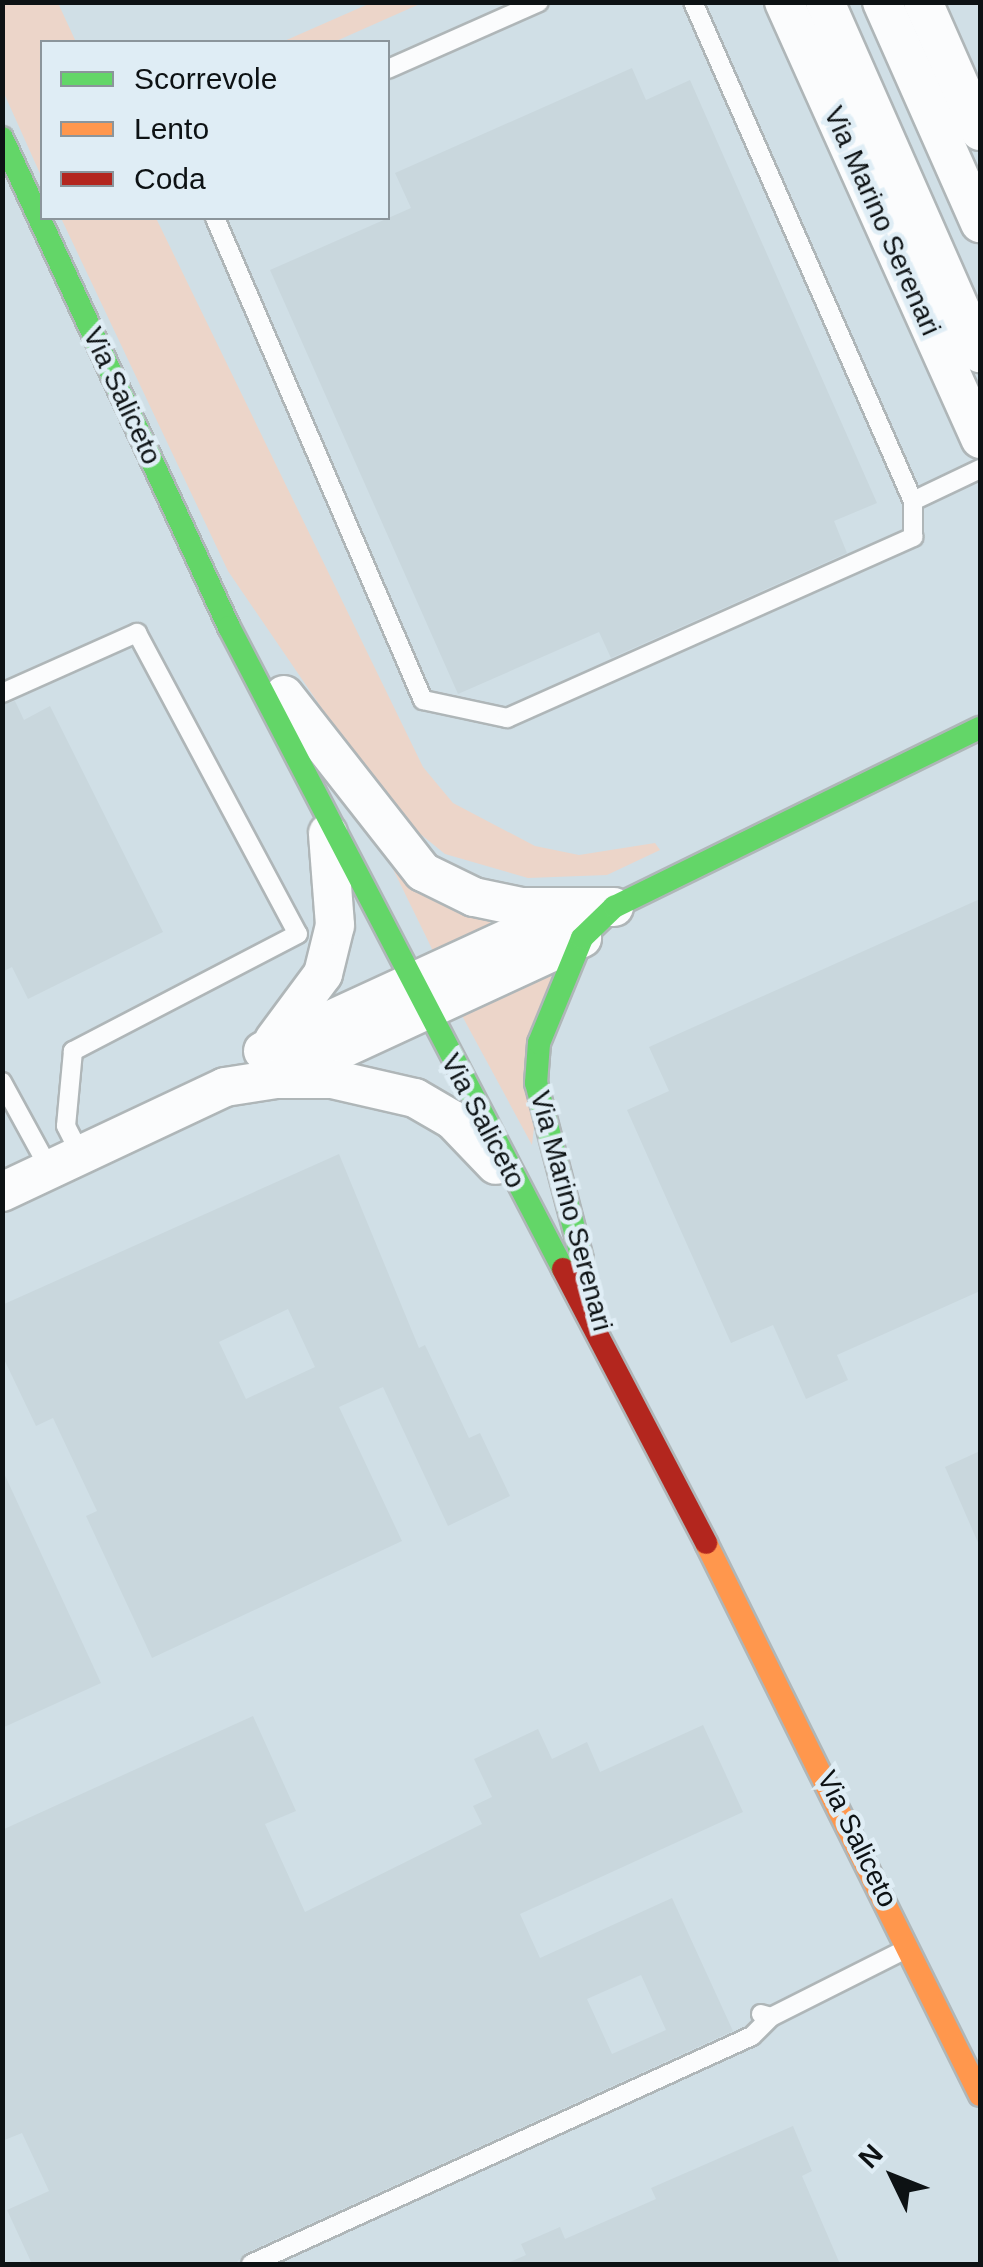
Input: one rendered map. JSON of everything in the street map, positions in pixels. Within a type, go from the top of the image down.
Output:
[{"type":"main road","name":"Via Saliceto","points":[[2,138],[40,220]]},
{"type":"main road","name":"Via Saliceto","points":[[40,220],[229,627],[909,1948],[980,2096]]},
{"type":"main road","points":[[614,907],[980,728]]},
{"type":"main road","name":"Via Marino Serenari","points":[[573,926],[544,1026],[536,1083],[614,1371]]},
{"type":"street","name":"Via Marino Serenari","points":[[784,2],[980,439]]},
{"type":"street","name":"Via Marino Serenari","points":[[825,2],[980,353]]},
{"type":"street","points":[[882,2],[980,223]]},
{"type":"street","points":[[923,2],[980,131]]},
{"type":"street","points":[[229,627],[423,872],[474,898],[573,926]]},
{"type":"street","points":[[270,1065],[323,974],[335,925],[327,819]]},
{"type":"street","points":[[6,1182],[65,1162],[614,907]]},
{"type":"street","points":[[270,1065],[415,1098],[453,1120],[518,1188]]},
{"type":"lane","points":[[390,68],[539,2]]},
{"type":"lane","points":[[216,220],[423,700],[508,718],[913,538],[913,501],[692,2]]},
{"type":"lane","points":[[913,501],[980,469]]},
{"type":"lane","points":[[2,693],[137,633],[298,934],[74,1050],[65,1162]]},
{"type":"lane","points":[[2,1082],[65,1162]]},
{"type":"lane","points":[[251,2264],[752,2036],[764,2015],[909,1948]]},
{"type":"shaded area","points":[[373,2],[422,3],[339,40],[287,40]]},
{"type":"shaded area","points":[[2,3],[58,3],[75,40],[40,40],[40,174],[3,91]]},
{"type":"shaded area","points":[[3,3],[980,3],[980,2264],[3,2264]]},
{"type":"shaded area","points":[[62,220],[157,220],[423,767],[453,803],[535,846],[579,855],[655,843],[660,850],[607,875],[528,878],[445,854],[392,811],[228,571]]},
{"type":"shaded area","points":[[393,869],[489,914],[491,929],[435,955]]},
{"type":"shaded area","points":[[552,968],[532,1145],[460,1012]]},
{"type":"building","points":[[632,68],[646,100],[690,80],[877,503],[834,521],[847,553],[611,658],[599,632],[458,694],[270,270],[411,208],[395,173]]},
{"type":"building","points":[[15,701],[24,720],[50,706],[163,932],[28,999],[12,967],[2,972],[2,705]]},
{"type":"building","points":[[980,899],[980,1291],[837,1355],[848,1380],[806,1399],[773,1325],[731,1343],[627,1110],[669,1091],[649,1047]]},
{"type":"building","points":[[339,1154],[419,1348],[425,1345],[469,1438],[480,1433],[510,1496],[448,1526],[383,1387],[339,1407],[402,1541],[152,1658],[86,1516],[97,1511],[53,1418],[36,1426],[2,1355],[2,1305]],"holes":[[[288,1309],[315,1367],[246,1399],[219,1342]]]},
{"type":"building","points":[[980,1451],[980,1547],[945,1467]]},
{"type":"building","points":[[2,1469],[101,1683],[2,1728]]},
{"type":"building","points":[[253,1716],[296,1811],[265,1824],[305,1912],[482,1824],[473,1806],[492,1797],[474,1759],[538,1729],[552,1759],[587,1742],[600,1772],[703,1725],[743,1812],[520,1914],[540,1958],[672,1898],[733,2031],[246,2253],[235,2264],[32,2264],[7,2210],[49,2191],[22,2133],[2,2141],[2,1830]],"holes":[[[641,1975],[666,2030],[612,2054],[587,1999]]]},
{"type":"building","points":[[793,2126],[812,2171],[802,2176],[840,2264],[505,2264],[526,2255],[521,2244],[560,2227],[565,2239],[656,2199],[651,2188]]},
{"type":"traffic: fast","points":[[2,138],[40,220]]},
{"type":"traffic: fast","points":[[40,220],[229,627],[563,1269]]},
{"type":"traffic: fast","points":[[582,1259],[536,1083],[539,1043],[582,938],[614,907],[980,728]]},
{"type":"traffic: slow","points":[[706,1543],[980,2095]]},
{"type":"traffic: jam","points":[[563,1269],[706,1543]]}]
